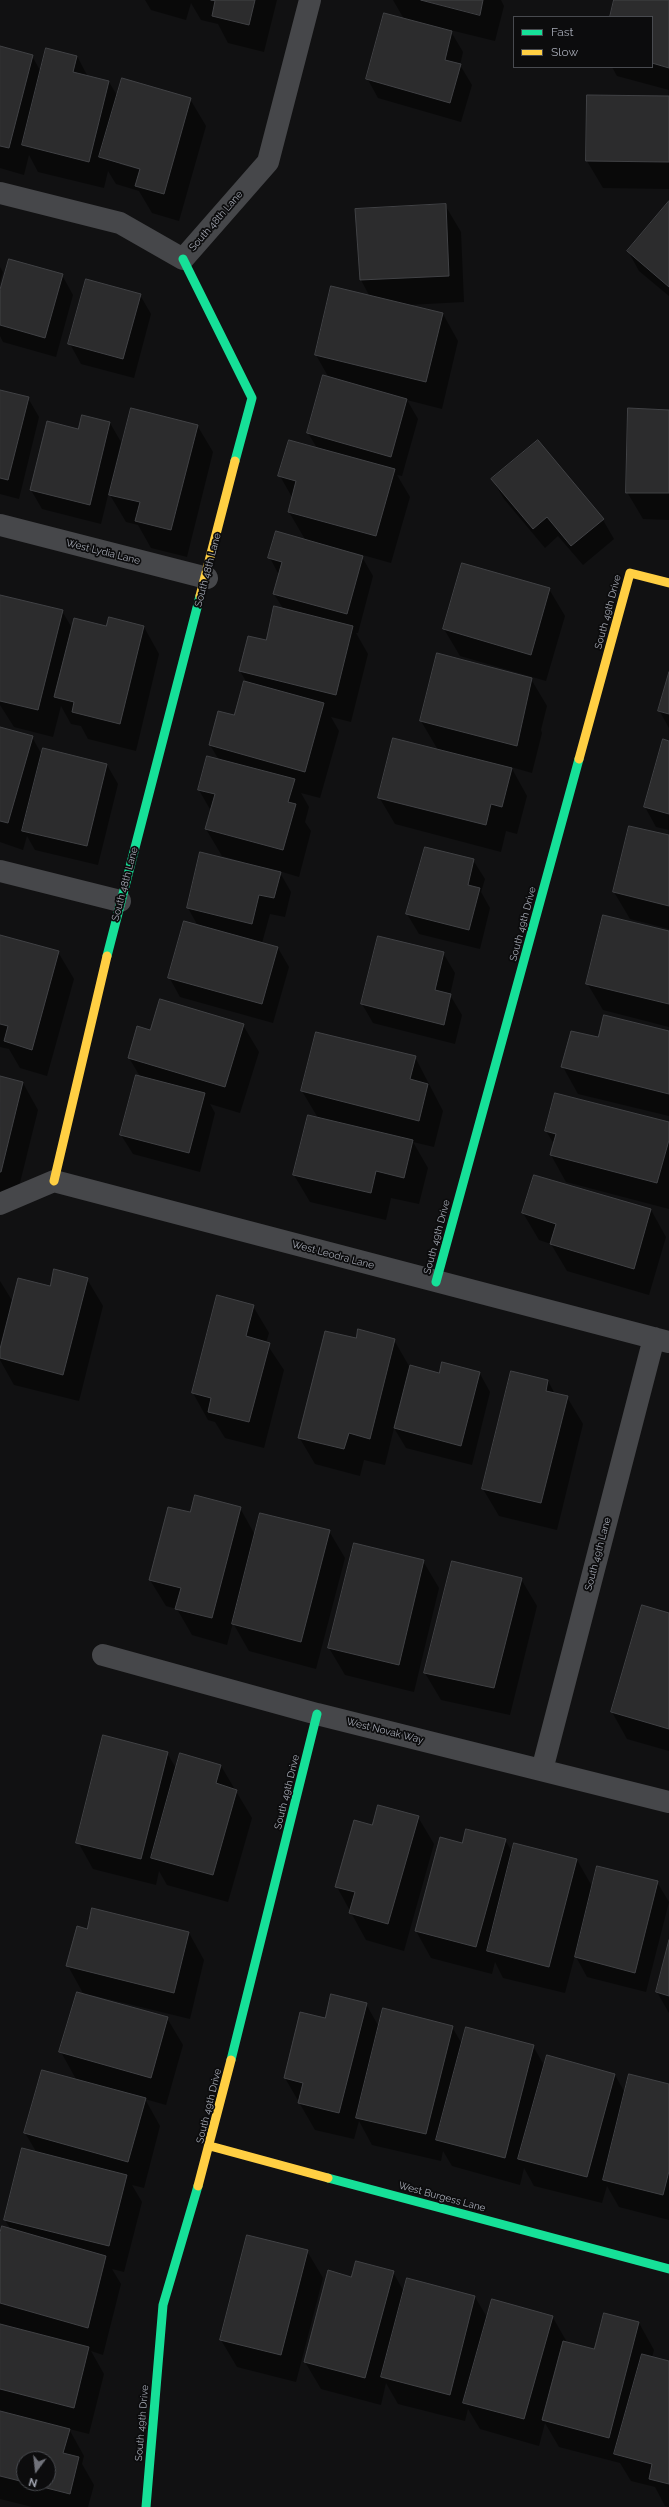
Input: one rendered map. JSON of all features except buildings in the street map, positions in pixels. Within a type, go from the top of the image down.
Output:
[{"type":"street","name":"South 48th Lane","points":[[54,1181],[120,901],[207,578],[252,398],[183,259],[268,162],[310,0]]},
{"type":"street","points":[[0,193],[120,223],[183,259]]},
{"type":"street","name":"West Lydia Lane","points":[[0,526],[207,578]]},
{"type":"street","name":"South 49th Drive","points":[[436,1282],[630,573],[669,583]]},
{"type":"street","points":[[0,871],[120,901]]},
{"type":"street","points":[[0,1204],[54,1181]]},
{"type":"street","name":"West Leodra Lane","points":[[54,1181],[662,1340]]},
{"type":"street","name":"South 49th Lane","points":[[542,1770],[662,1340]]},
{"type":"street","name":"West Novak Way","points":[[103,1654],[318,1714],[669,1802]]},
{"type":"street","name":"South 49th Drive","points":[[146,2507],[163,2305],[210,2146],[318,1714]]},
{"type":"street","name":"West Burgess Lane","points":[[210,2146],[669,2269]]},
{"type":"traffic: fast","points":[[183,259],[252,398],[235,461]]},
{"type":"traffic: fast","points":[[107,956],[200,596]]},
{"type":"traffic: fast","points":[[436,1282],[579,759]]},
{"type":"traffic: fast","points":[[231,2060],[317,1714]]},
{"type":"traffic: fast","points":[[328,2178],[669,2269]]},
{"type":"traffic: fast","points":[[146,2507],[163,2305],[198,2186]]},
{"type":"traffic: slow","points":[[200,596],[235,461]]},
{"type":"traffic: slow","points":[[579,759],[630,573],[669,583]]},
{"type":"traffic: slow","points":[[54,1181],[107,956]]},
{"type":"traffic: slow","points":[[198,2186],[231,2060]]},
{"type":"traffic: slow","points":[[210,2146],[328,2178]]}]
